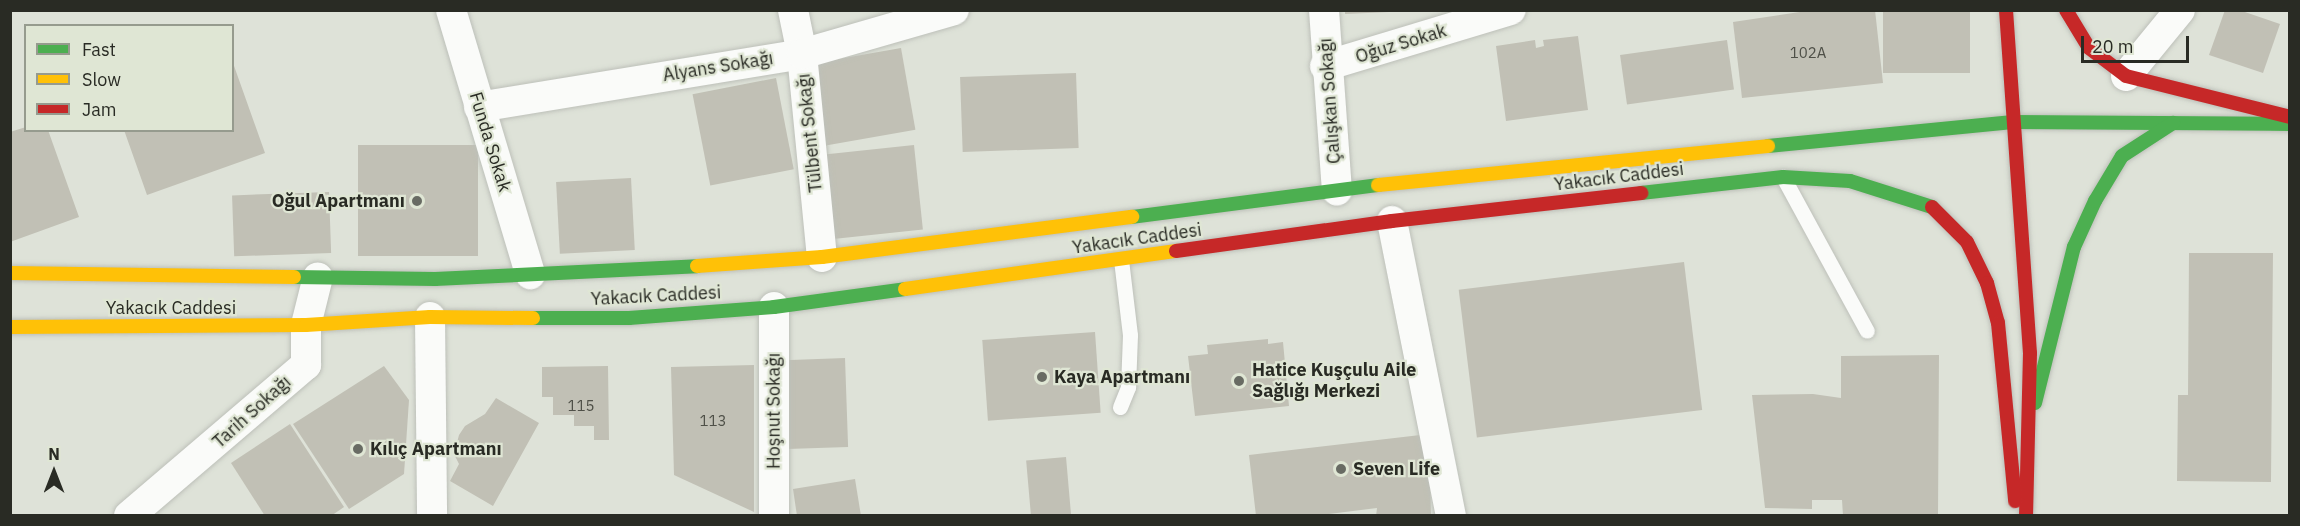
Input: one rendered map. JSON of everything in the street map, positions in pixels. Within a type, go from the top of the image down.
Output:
[{"type":"main road","points":[[2006,10],[2013,122],[2026,257],[2030,426],[2026,516]]},
{"type":"main road","points":[[2066,10],[2089,48],[2126,76],[2289,117]]},
{"type":"main road","name":"Yakacık Caddesi","points":[[10,273],[435,279],[822,257],[1337,191],[2013,122],[2289,124]]},
{"type":"main road","points":[[2030,426],[2074,247],[2095,201],[2122,156],[2173,123]]},
{"type":"main road","name":"Yakacık Caddesi","points":[[10,327],[306,325],[430,317],[629,318],[774,307],[1392,222],[1783,177],[1850,181],[1900,195],[1934,208],[1967,242],[1987,283],[1998,323],[2016,516]]},
{"type":"street","name":"Funda Sokak","points":[[451,10],[530,274]]},
{"type":"street","name":"Tülbent Sokağı","points":[[794,10],[802,54],[822,257]]},
{"type":"street","name":"Alyans Sokağı","points":[[479,107],[802,54],[954,10]]},
{"type":"street","name":"Çalışkan Sokağı","points":[[1324,10],[1325,66],[1337,191]]},
{"type":"street","name":"Oğuz Sokak","points":[[1325,66],[1511,10]]},
{"type":"street","points":[[2126,76],[2180,10]]},
{"type":"street","points":[[1392,222],[1451,516]]},
{"type":"street","name":"Tarih Sokağı","points":[[129,516],[306,365],[306,325],[318,277]]},
{"type":"street","name":"Hoşnut Sokağı","points":[[774,307],[774,515]]},
{"type":"street","points":[[430,317],[432,516]]},
{"type":"lane","points":[[1783,177],[1867,331]]},
{"type":"lane","points":[[1120,407],[1128,387],[1130,335],[1121,260]]},
{"type":"building","points":[[1345,10],[1389,10],[1389,12],[1345,14]]},
{"type":"building","points":[[1813,10],[1875,10],[1883,83],[1742,98],[1733,22]]},
{"type":"building","points":[[1883,10],[1970,10],[1970,73],[1883,73]]},
{"type":"building","points":[[2225,10],[2239,10],[2280,24],[2263,73],[2209,55]]},
{"type":"building","points":[[1578,36],[1588,110],[1506,121],[1496,46],[1535,40],[1536,48],[1544,46],[1543,40]]},
{"type":"building","points":[[1727,40],[1734,90],[1627,105],[1620,55]]},
{"type":"building","points":[[901,48],[915,130],[826,146],[811,64]]},
{"type":"building","points":[[234,66],[265,153],[147,195],[125,132],[234,132]]},
{"type":"building","points":[[1076,73],[1079,148],[963,152],[960,77]]},
{"type":"building","points":[[776,78],[794,169],[710,186],[693,94]]},
{"type":"building","points":[[24,128],[24,132],[49,132],[79,217],[10,242],[10,132]]},
{"type":"building","name":"Oğul Apartmanı","points":[[358,145],[478,145],[478,256],[358,256]]},
{"type":"building","points":[[914,145],[923,230],[833,239],[824,154]]},
{"type":"building","points":[[631,178],[635,250],[560,254],[556,182]]},
{"type":"building","points":[[329,192],[331,253],[234,256],[232,195]]},
{"type":"building","points":[[2189,253],[2273,253],[2271,482],[2177,481],[2178,395],[2188,395]]},
{"type":"building","points":[[1684,262],[1702,410],[1477,438],[1459,290]]},
{"type":"building","name":"Kaya Apartmanı","points":[[1095,332],[1101,413],[988,421],[982,340]]},
{"type":"building","name":"Hatice Kuşçulu Aile Sağlığı Merkezi","points":[[1268,339],[1268,344],[1283,342],[1289,406],[1195,416],[1188,356],[1208,354],[1207,345]]},
{"type":"building","points":[[1939,355],[1938,516],[1843,516],[1842,500],[1812,500],[1812,509],[1765,508],[1752,395],[1813,394],[1841,398],[1841,356]]},
{"type":"building","points":[[845,358],[848,447],[787,449],[784,360]]},
{"type":"building","points":[[754,365],[754,512],[674,475],[671,367]]},
{"type":"building","name":"Kılıç Apartmanı","points":[[384,366],[409,400],[404,474],[349,509],[293,424]]},
{"type":"building","points":[[608,366],[609,440],[594,440],[594,426],[574,426],[574,415],[553,415],[553,397],[542,397],[542,367]]},
{"type":"building","points":[[496,398],[539,423],[493,506],[450,481],[459,464],[454,454],[459,435],[465,426],[485,414]]},
{"type":"building","points":[[290,424],[344,507],[331,516],[265,516],[231,463]]},
{"type":"building","name":"Seven Life","points":[[1429,434],[1431,516],[1376,516],[1377,508],[1313,516],[1256,516],[1249,455]]},
{"type":"building","points":[[1066,457],[1071,516],[1031,516],[1026,460]]},
{"type":"building","points":[[855,479],[861,516],[797,516],[793,489]]},
{"type":"traffic: fast","points":[[1768,146],[2013,122],[2290,124]]},
{"type":"traffic: fast","points":[[2035,403],[2074,247],[2095,201],[2122,156],[2173,123]]},
{"type":"traffic: fast","points":[[1641,193],[1783,177],[1850,181],[1932,207]]},
{"type":"traffic: fast","points":[[1132,217],[1378,185]]},
{"type":"traffic: fast","points":[[294,277],[435,279],[697,266]]},
{"type":"traffic: fast","points":[[533,318],[629,318],[774,307],[905,289]]},
{"type":"traffic: slow","points":[[1378,185],[1768,146]]},
{"type":"traffic: slow","points":[[697,266],[822,257],[1132,217]]},
{"type":"traffic: slow","points":[[905,289],[1176,251]]},
{"type":"traffic: slow","points":[[10,273],[294,277]]},
{"type":"traffic: slow","points":[[10,327],[306,325],[430,317],[533,318]]},
{"type":"traffic: jam","points":[[2006,10],[2030,353],[2026,516]]},
{"type":"traffic: jam","points":[[2066,10],[2089,48],[2126,76],[2290,117]]},
{"type":"traffic: jam","points":[[1176,251],[1392,221],[1641,193]]},
{"type":"traffic: jam","points":[[1932,207],[1967,242],[1987,283],[1998,323],[2015,501]]},
{"type":"place","name":"Oğul Apartmanı","points":[[417,201]]},
{"type":"place","name":"Kaya Apartmanı","points":[[1042,377]]},
{"type":"place","name":"Hatice Kuşçulu Aile Sağlığı Merkezi","points":[[1239,381]]},
{"type":"place","name":"Kılıç Apartmanı","points":[[358,449]]},
{"type":"place","name":"Seven Life","points":[[1341,469]]}]
